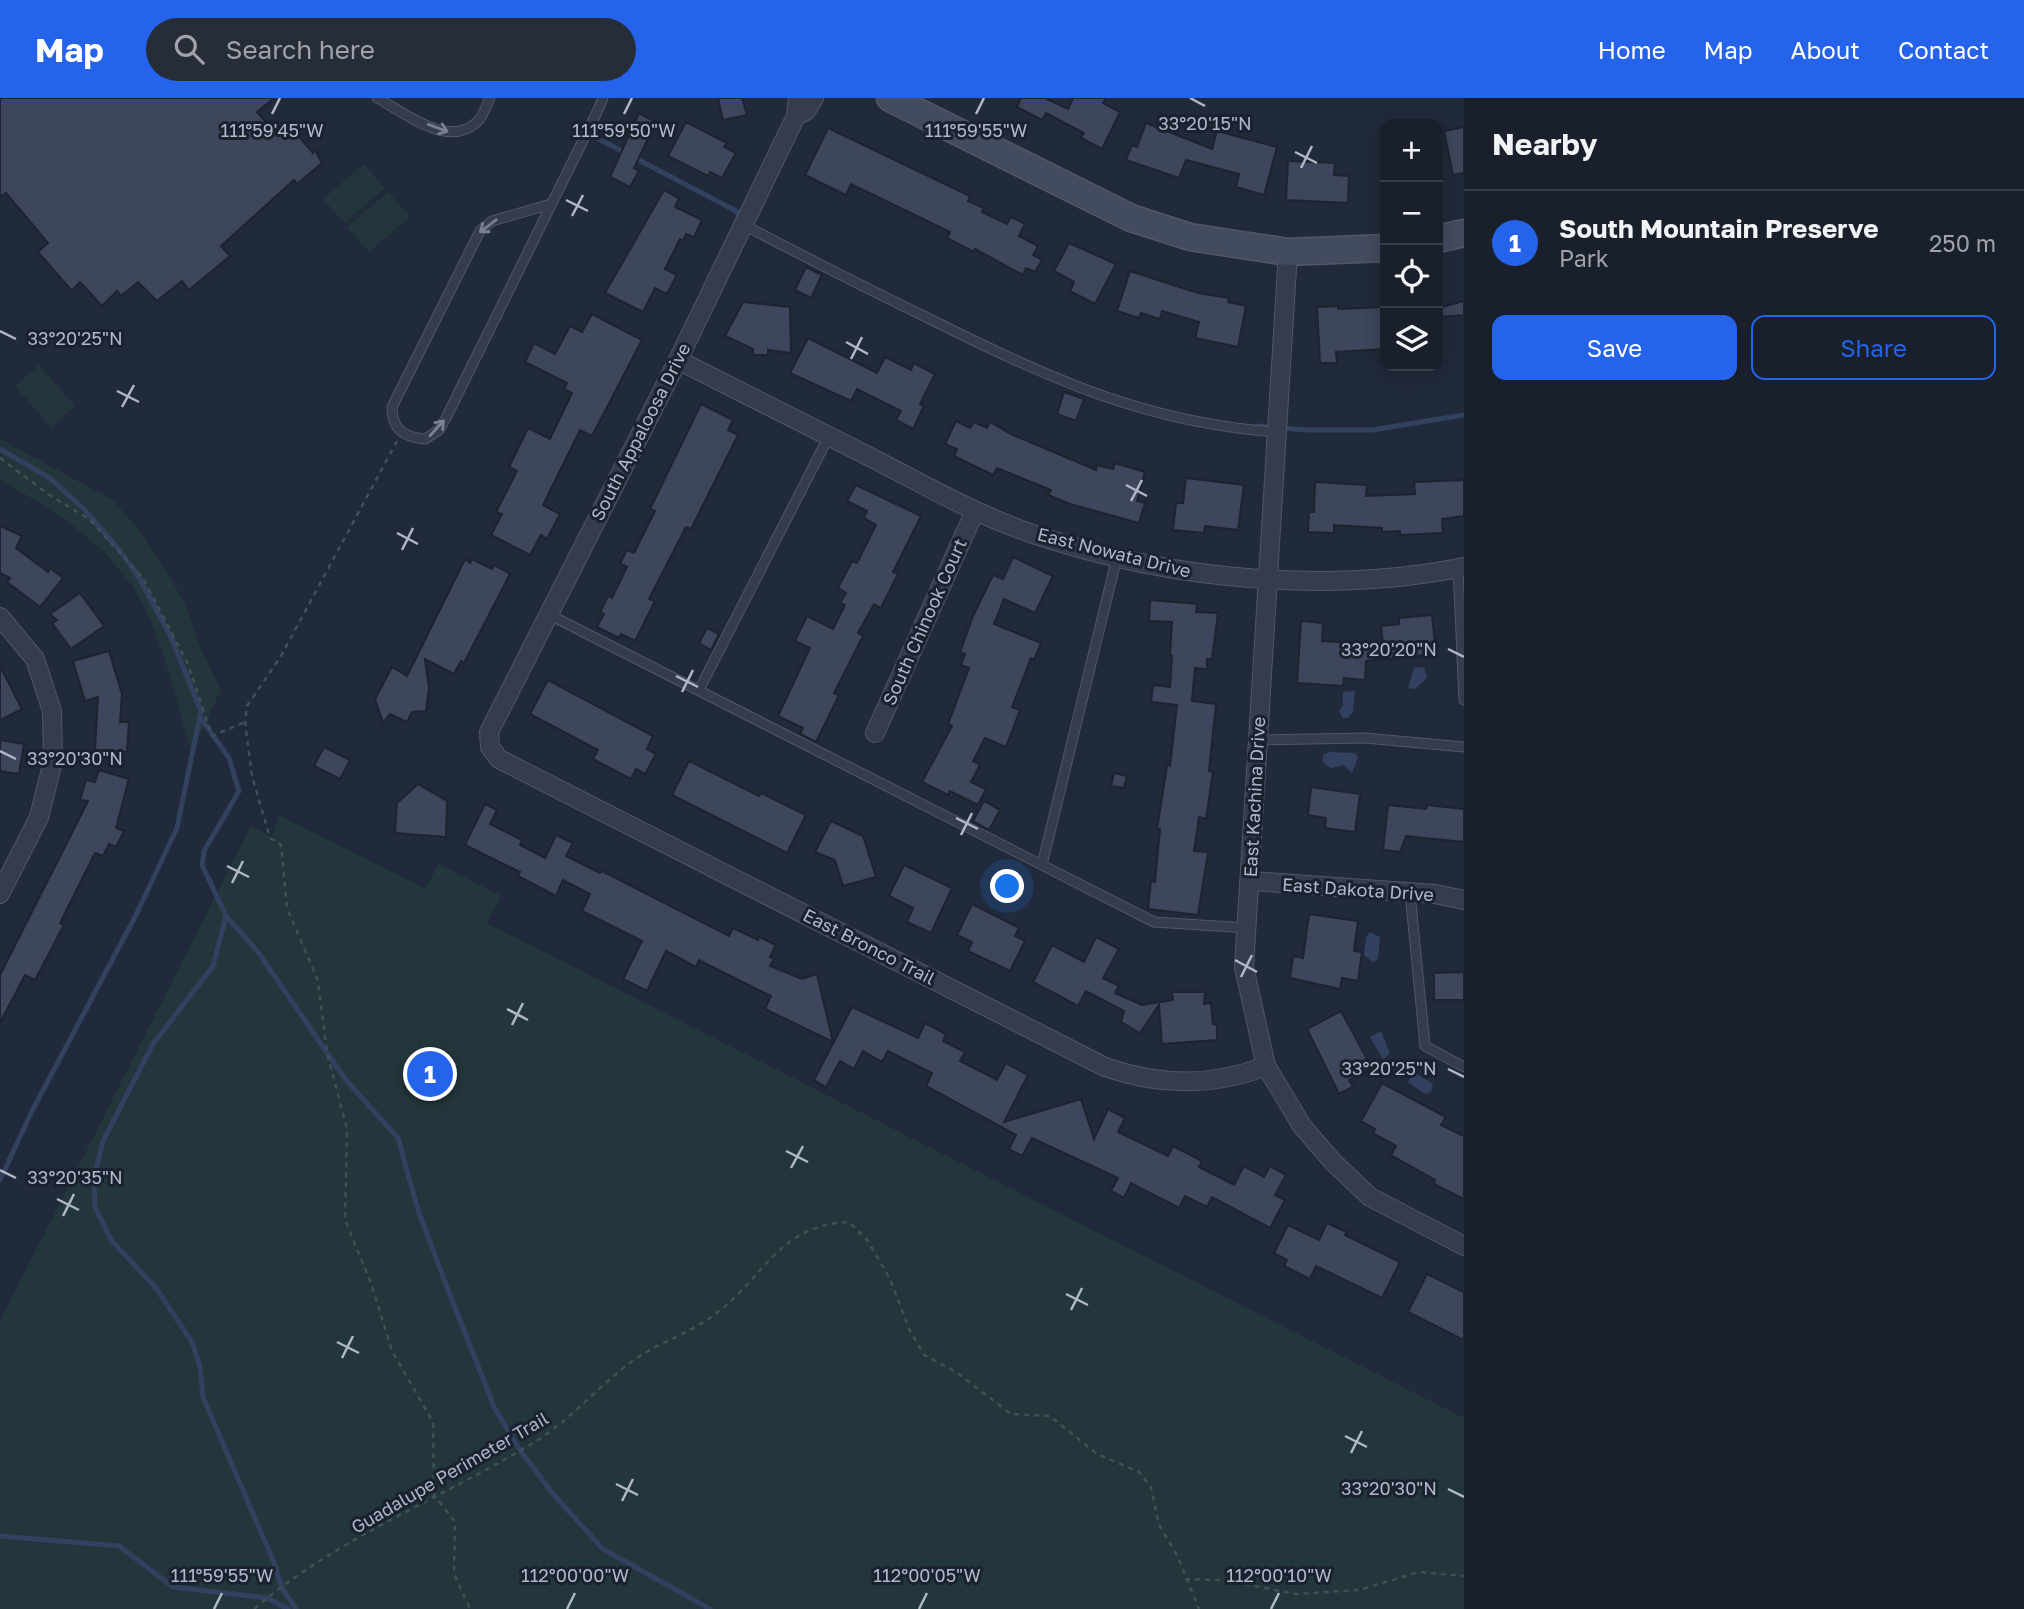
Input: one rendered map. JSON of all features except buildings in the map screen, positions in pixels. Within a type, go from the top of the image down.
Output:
[{"type":"street","name":"South Appaloosa Drive","points":[[490,747],[489,732],[678,360],[797,107],[806,111],[814,98]]},
{"type":"street","points":[[890,98],[1132,218],[1190,237],[1288,252],[1380,248]]},
{"type":"street","points":[[1443,238],[1464,233]]},
{"type":"street","name":"East Kachina Drive","points":[[1288,252],[1244,967],[1266,1066],[1302,1126],[1333,1162],[1370,1197],[1464,1246]]},
{"type":"street","name":"East Nowata Drive","points":[[678,360],[975,511],[1045,538],[1117,557],[1206,575],[1266,580],[1377,578],[1461,568]]},
{"type":"street","name":"South Chinook Court","points":[[875,733],[975,511]]},
{"type":"street","points":[[0,617],[35,659],[52,711],[53,761],[39,817],[0,894]]},
{"type":"street","name":"East Bronco Trail","points":[[490,747],[499,759],[1105,1067],[1131,1076],[1188,1083],[1214,1081],[1266,1066]]},
{"type":"street","name":"East Dakota Drive","points":[[1251,881],[1410,892],[1464,900]]},
{"type":"lane","points":[[377,98],[442,132],[462,132],[479,121],[490,98]]},
{"type":"lane","points":[[551,204],[492,221],[480,231],[392,407],[396,426],[401,433],[425,439],[439,430],[551,204],[603,98]]},
{"type":"lane","points":[[742,224],[1043,375],[1145,410],[1276,432]]},
{"type":"lane","points":[[699,690],[829,436]]},
{"type":"lane","points":[[1042,865],[1117,557]]},
{"type":"lane","points":[[1461,568],[1464,700]]},
{"type":"lane","points":[[548,614],[1154,922],[1248,928]]},
{"type":"lane","points":[[1258,740],[1365,738],[1464,747]]},
{"type":"lane","points":[[1410,892],[1425,1046],[1464,1067]]},
{"type":"path","points":[[401,433],[281,656],[247,706],[244,722],[252,776],[270,838],[281,845],[287,908],[318,981],[327,1053],[347,1129],[345,1220],[371,1283],[392,1351],[433,1422],[434,1495],[455,1522],[454,1574],[470,1609]]},
{"type":"path","points":[[0,458],[48,494],[89,519],[143,578],[188,664],[212,736],[244,722]]},
{"type":"path","name":"Guadalupe Perimeter Trail","points":[[254,1609],[387,1520],[532,1443],[570,1418],[638,1357],[714,1315],[789,1241],[805,1230],[825,1223],[849,1222],[868,1241],[890,1279],[910,1331],[924,1355],[956,1372],[1011,1414],[1050,1416],[1097,1454],[1139,1472],[1151,1487],[1159,1525],[1177,1555],[1199,1609]]},
{"type":"path","points":[[1185,1579],[1224,1580],[1296,1594],[1359,1590],[1419,1572],[1464,1576]]},
{"type":"green space","points":[[364,164],[385,188],[344,223],[323,199]]},
{"type":"green space","points":[[388,192],[410,217],[369,252],[347,227]]},
{"type":"green space","points":[[39,365],[75,406],[51,427],[15,386]]},
{"type":"green space","points":[[0,439],[113,500],[146,539],[184,601],[201,649],[221,690],[193,748],[189,745],[156,635],[129,581],[97,546],[79,531],[40,503],[0,480]]},
{"type":"green space","points":[[279,815],[425,888],[439,864],[501,896],[487,923],[1464,1418],[1464,1609],[0,1609],[0,1321],[251,826],[272,837]]},
{"type":"water","points":[[1424,667],[1427,678],[1415,689],[1408,688],[1414,668]]},
{"type":"water","points":[[1355,691],[1353,712],[1348,718],[1343,718],[1339,711],[1343,705],[1343,692]]},
{"type":"water","points":[[1329,752],[1355,753],[1358,757],[1352,773],[1343,765],[1331,768],[1323,763],[1323,755]]},
{"type":"water","points":[[1370,932],[1380,937],[1378,959],[1373,962],[1364,955],[1366,937]]},
{"type":"water","points":[[1381,1031],[1390,1054],[1383,1059],[1370,1037]]},
{"type":"water","points":[[1414,1072],[1433,1084],[1431,1092],[1425,1094],[1408,1082]]},
{"type":"waterway","points":[[597,138],[736,211],[742,220]]},
{"type":"waterway","points":[[1257,426],[1307,430],[1372,430],[1464,415]]},
{"type":"waterway","points":[[0,449],[51,479],[84,509],[120,551],[137,574],[171,637],[201,711],[177,828],[135,917],[32,1111],[0,1180]]},
{"type":"waterway","points":[[200,717],[229,758],[239,791],[204,851],[202,865],[226,916],[213,966],[153,1044],[103,1141],[94,1179],[95,1207],[111,1240],[156,1288],[192,1342],[200,1367],[203,1397],[273,1560],[282,1588],[296,1609]]},
{"type":"waterway","points":[[226,916],[258,952],[345,1079],[398,1138],[418,1210],[450,1295],[495,1409],[520,1450],[553,1494],[603,1549],[710,1609]]},
{"type":"waterway","points":[[0,1536],[119,1546],[173,1587],[267,1598],[288,1609]]},
{"type":"place","name":"South Mountain Preserve","points":[[430,1074]]}]
